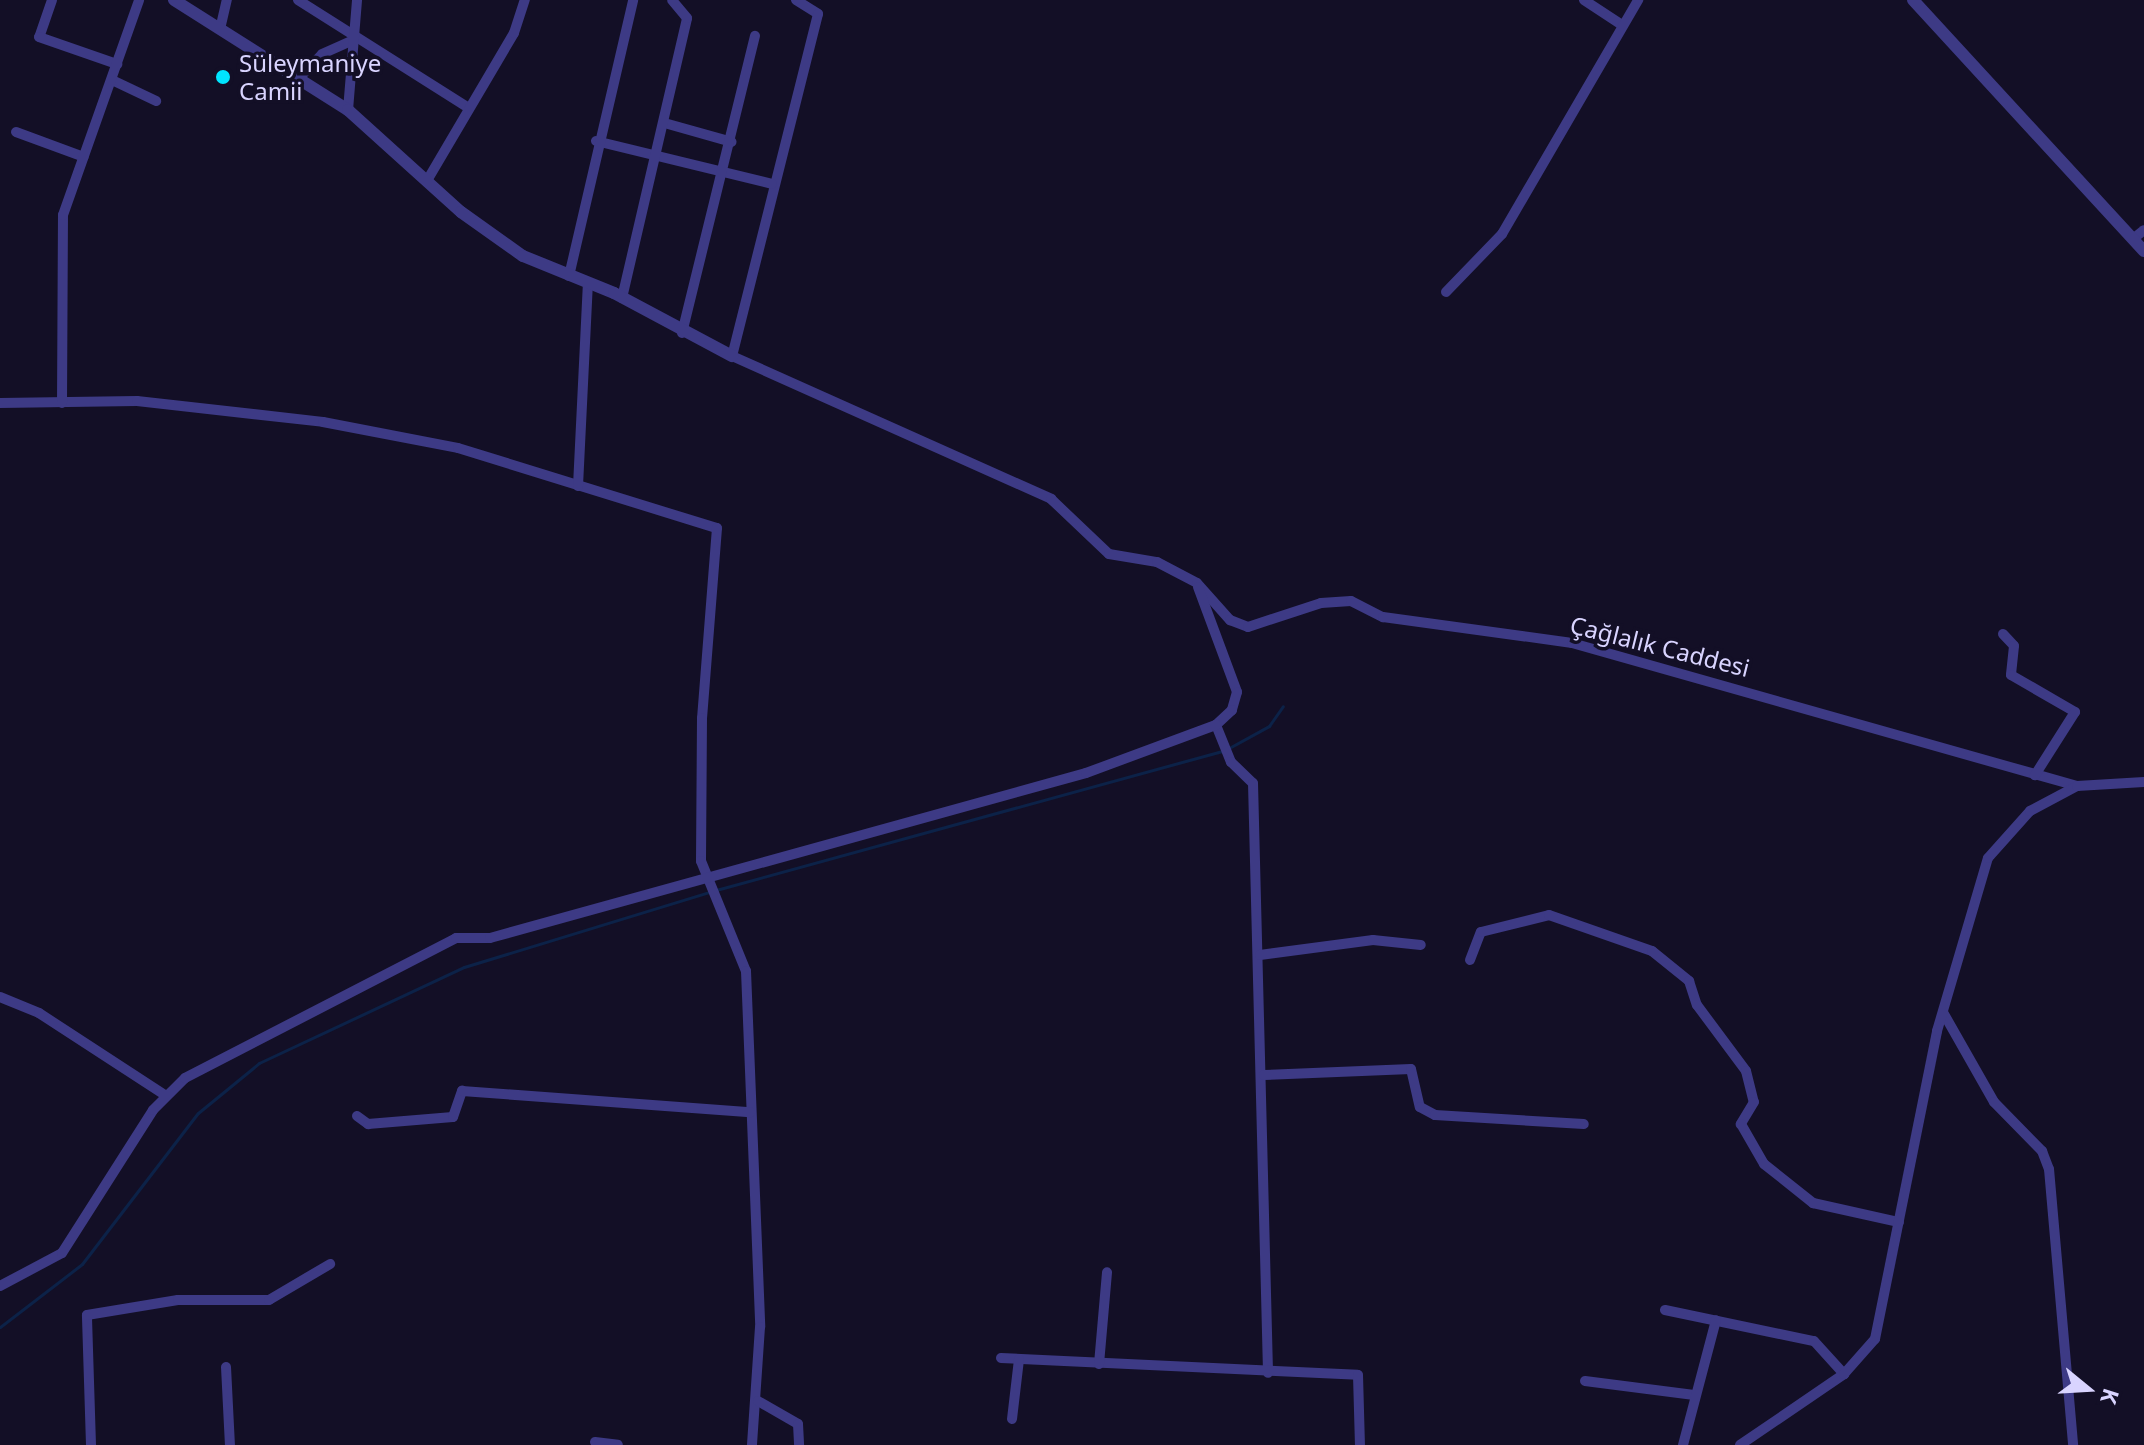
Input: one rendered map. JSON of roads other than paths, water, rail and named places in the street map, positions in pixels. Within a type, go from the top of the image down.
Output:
[{"type":"street","points":[[52,0],[39,37],[117,64]]},
{"type":"street","points":[[62,403],[59,248],[84,157],[139,0]]},
{"type":"street","points":[[0,1286],[62,1253],[80,1232],[165,1095],[232,1050],[456,938],[490,938],[1086,773],[1218,731],[1232,710],[1237,692],[1197,583],[1157,562],[1109,554],[1051,499],[682,333],[622,298],[501,242],[348,110],[221,25],[174,0]]},
{"type":"street","points":[[221,25],[227,0]]},
{"type":"street","points":[[298,0],[354,40],[469,108]]},
{"type":"street","points":[[348,110],[357,0]]},
{"type":"street","points":[[428,179],[514,33],[525,0]]},
{"type":"street","points":[[569,276],[596,141],[633,0]]},
{"type":"street","points":[[622,298],[661,157],[687,18],[672,0]]},
{"type":"street","points":[[732,356],[772,184],[818,14],[796,0]]},
{"type":"street","points":[[1584,0],[1622,25]]},
{"type":"street","points":[[1446,292],[1502,234],[1638,0]]},
{"type":"street","points":[[1913,0],[2144,251]]},
{"type":"street","points":[[682,333],[726,172],[755,36]]},
{"type":"street","points":[[301,76],[322,54],[354,40]]},
{"type":"street","points":[[112,80],[156,101]]},
{"type":"street","points":[[668,124],[732,142]]},
{"type":"street","points":[[16,132],[84,157]]},
{"type":"street","points":[[596,141],[772,184]]},
{"type":"street","points":[[2133,239],[2144,230]]},
{"type":"street","points":[[578,486],[588,282]]},
{"type":"street","points":[[0,403],[137,401],[323,422],[458,448],[717,528],[701,733],[706,876],[746,971],[758,1401],[752,1445]]},
{"type":"street","name":"Çağlalık Caddesi","points":[[1197,583],[1230,620],[1248,627],[1321,603],[1351,601],[1383,617],[1572,643],[2077,786],[2144,782]]},
{"type":"street","points":[[2003,634],[2014,646],[2011,675],[2075,712],[2035,775]]},
{"type":"street","points":[[1218,731],[1231,762],[1253,783],[1264,1075],[1268,1373]]},
{"type":"street","name":"Çağlalık Caddesi","points":[[1740,1445],[1844,1374],[1875,1339],[1944,1014],[1988,858],[2030,811],[2077,786]]},
{"type":"street","points":[[1470,960],[1481,932],[1549,915],[1652,951],[1689,981],[1697,1005],[1746,1071],[1754,1102],[1741,1124],[1764,1164],[1813,1203],[1899,1222]]},
{"type":"street","points":[[1260,955],[1373,940],[1421,945]]},
{"type":"street","points":[[0,997],[39,1013],[165,1095]]},
{"type":"street","points":[[1944,1014],[1994,1102],[2042,1151],[2049,1169],[2073,1445]]},
{"type":"street","points":[[1264,1075],[1411,1069],[1420,1107],[1435,1115],[1584,1124]]},
{"type":"street","points":[[357,1116],[368,1124],[453,1117],[462,1091],[750,1112]]},
{"type":"street","points":[[91,1445],[87,1315],[178,1300],[269,1300],[330,1264]]},
{"type":"street","points":[[1099,1364],[1107,1272]]},
{"type":"street","points":[[1665,1310],[1814,1341],[1844,1374]]},
{"type":"street","points":[[1683,1445],[1716,1320]]},
{"type":"street","points":[[1001,1358],[1358,1375],[1360,1445]]},
{"type":"street","points":[[1012,1419],[1019,1359]]},
{"type":"street","points":[[226,1367],[230,1445]]},
{"type":"street","points":[[1585,1381],[1694,1395]]},
{"type":"street","points":[[758,1401],[798,1424],[799,1445]]},
{"type":"street","points":[[595,1442],[618,1445]]},
{"type":"waterway","points":[[1229,748],[1269,726],[1283,706]]},
{"type":"waterway","points":[[716,890],[1222,751]]},
{"type":"waterway","points":[[0,1327],[82,1264],[198,1113],[259,1063],[464,967],[709,892]]},
{"type":"place","name":"Süleymaniye Camii","points":[[223,77]]}]
